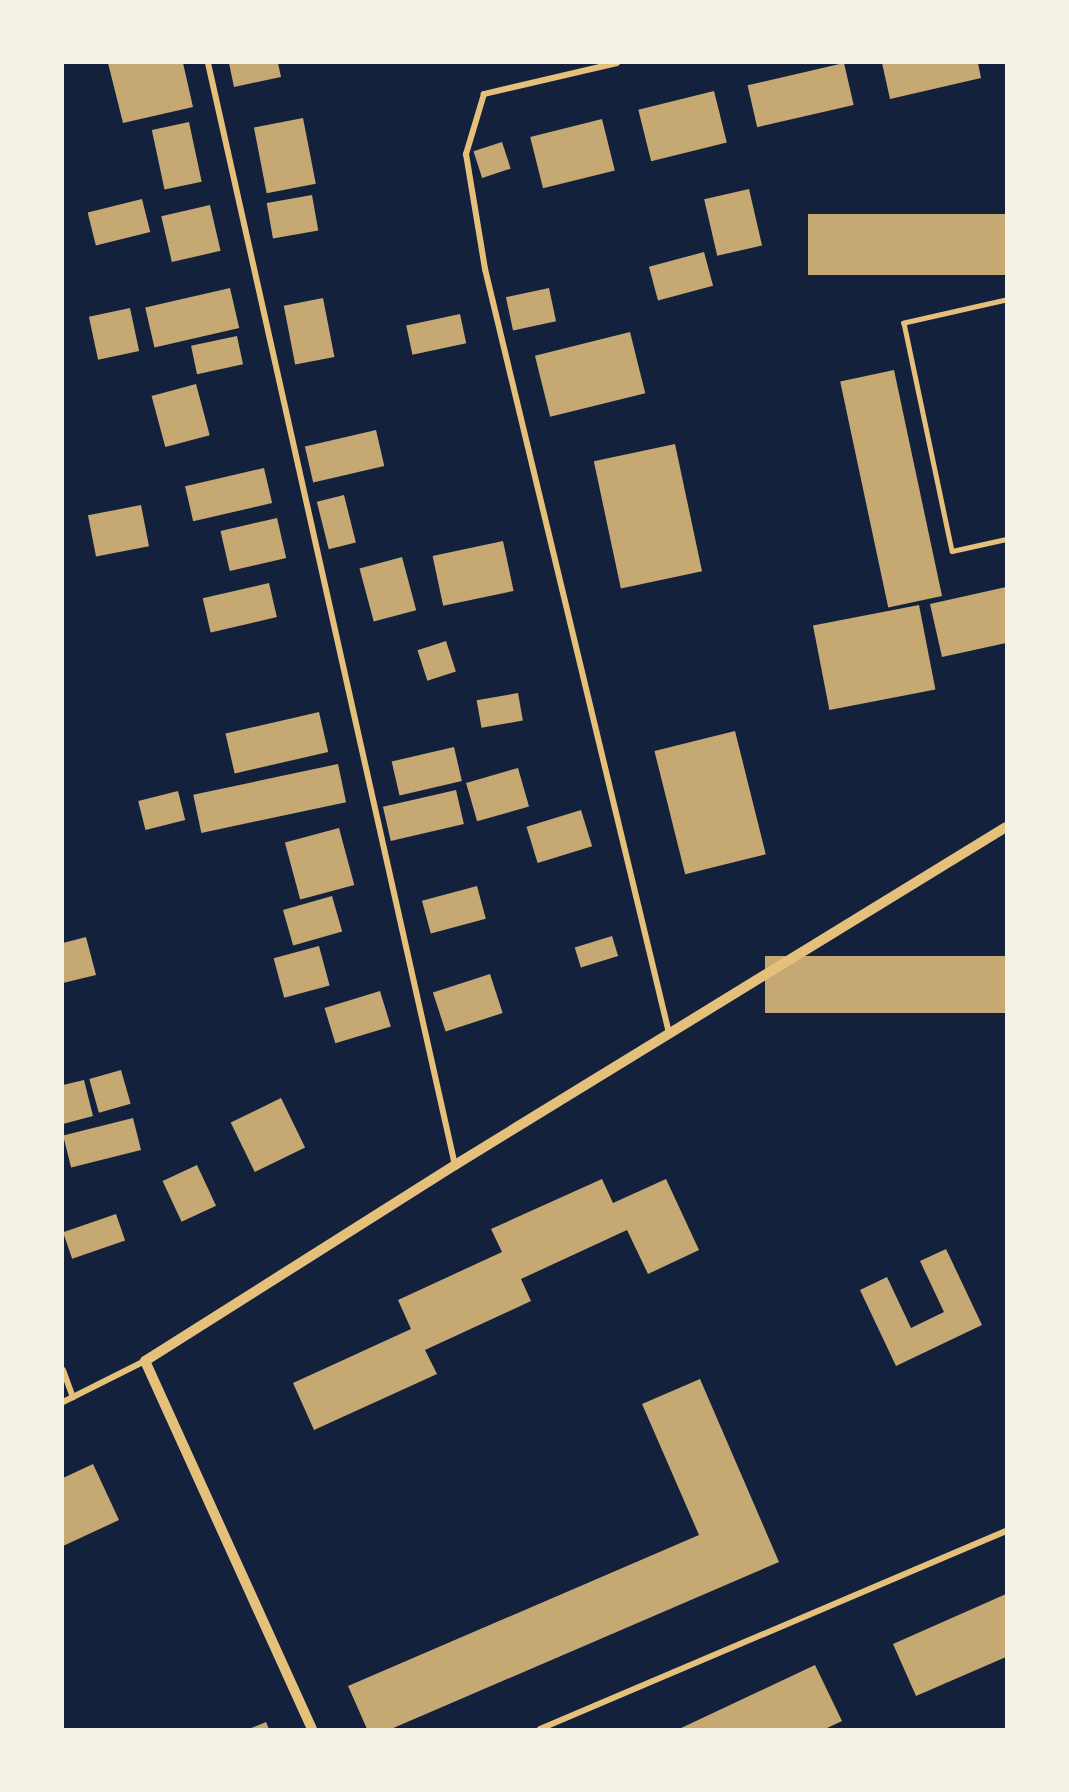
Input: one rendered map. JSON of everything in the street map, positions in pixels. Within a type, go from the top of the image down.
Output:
[{"type":"street","points":[[208,63],[455,1165]]},
{"type":"street","points":[[616,63],[484,94],[466,154],[485,269],[669,1033]]},
{"type":"street","points":[[63,1402],[146,1361],[455,1165],[1006,827]]},
{"type":"street","points":[[146,1361],[312,1729]]},
{"type":"street","points":[[63,1370],[73,1398]]},
{"type":"street","points":[[540,1729],[1006,1531]]},
{"type":"lane","points":[[1006,300],[904,323],[952,551],[1006,539]]},
{"type":"building","points":[[108,63],[183,63],[193,107],[123,123]]},
{"type":"building","points":[[229,63],[278,63],[281,77],[234,87]]},
{"type":"building","points":[[844,63],[854,105],[757,127],[748,85]]},
{"type":"building","points":[[882,63],[978,63],[981,78],[890,99]]},
{"type":"building","points":[[714,91],[727,142],[651,161],[638,110]]},
{"type":"building","points":[[303,118],[316,184],[267,193],[254,128]]},
{"type":"building","points":[[602,119],[615,170],[543,188],[530,137]]},
{"type":"building","points":[[189,122],[202,182],[165,190],[152,130]]},
{"type":"building","points":[[502,142],[511,169],[482,178],[473,151]]},
{"type":"building","points":[[749,189],[762,246],[717,256],[704,199]]},
{"type":"building","points":[[312,195],[318,230],[273,238],[267,203]]},
{"type":"building","points":[[142,199],[150,232],[96,246],[88,213]]},
{"type":"building","points":[[210,205],[221,251],[172,262],[161,216]]},
{"type":"building","points":[[808,214],[1006,214],[1006,275],[808,275]]},
{"type":"building","points":[[704,252],[713,286],[658,301],[649,267]]},
{"type":"building","points":[[230,288],[239,328],[154,348],[145,308]]},
{"type":"building","points":[[549,288],[556,321],[513,330],[506,297]]},
{"type":"building","points":[[323,298],[334,357],[295,365],[284,306]]},
{"type":"building","points":[[130,308],[139,351],[98,360],[89,317]]},
{"type":"building","points":[[460,314],[466,343],[412,355],[406,325]]},
{"type":"building","points":[[630,332],[645,393],[550,417],[535,356]]},
{"type":"building","points":[[237,336],[243,364],[197,374],[191,346]]},
{"type":"building","points":[[894,370],[942,596],[888,607],[840,381]]},
{"type":"building","points":[[196,384],[210,435],[165,447],[152,396]]},
{"type":"building","points":[[376,430],[384,466],[313,482],[305,446]]},
{"type":"building","points":[[675,444],[702,571],[621,588],[594,461]]},
{"type":"building","points":[[264,468],[272,503],[193,521],[185,486]]},
{"type":"building","points":[[344,495],[356,543],[329,549],[317,502]]},
{"type":"building","points":[[141,505],[149,546],[96,557],[88,515]]},
{"type":"building","points":[[277,518],[286,558],[230,571],[220,531]]},
{"type":"building","points":[[503,541],[514,591],[443,606],[433,556]]},
{"type":"building","points":[[402,557],[416,610],[374,622],[359,568]]},
{"type":"building","points":[[269,583],[277,617],[211,632],[203,598]]},
{"type":"building","points":[[1006,587],[1006,643],[942,657],[930,604]]},
{"type":"building","points":[[919,605],[935,689],[829,710],[813,626]]},
{"type":"building","points":[[446,641],[456,671],[427,681],[417,650]]},
{"type":"building","points":[[518,693],[523,721],[482,728],[477,700]]},
{"type":"building","points":[[319,712],[328,752],[235,774],[225,734]]},
{"type":"building","points":[[735,731],[766,854],[685,874],[654,751]]},
{"type":"building","points":[[454,747],[462,781],[400,795],[392,761]]},
{"type":"building","points":[[338,764],[346,802],[201,833],[193,795]]},
{"type":"building","points":[[518,768],[529,806],[477,821],[466,783]]},
{"type":"building","points":[[456,790],[464,824],[391,841],[383,807]]},
{"type":"building","points":[[178,791],[185,820],[145,830],[138,801]]},
{"type":"building","points":[[581,810],[592,846],[538,863],[526,827]]},
{"type":"building","points":[[339,828],[354,885],[300,899],[285,842]]},
{"type":"building","points":[[477,886],[486,919],[431,934],[422,901]]},
{"type":"building","points":[[332,896],[342,932],[293,946],[283,910]]},
{"type":"building","points":[[612,936],[618,956],[581,967],[575,947]]},
{"type":"building","points":[[86,937],[96,975],[63,983],[63,943]]},
{"type":"building","points":[[319,946],[330,986],[284,998],[274,958]]},
{"type":"building","points":[[765,956],[1006,956],[1006,1013],[765,1013]]},
{"type":"building","points":[[490,974],[503,1013],[446,1032],[433,993]]},
{"type":"building","points":[[380,991],[391,1026],[335,1043],[325,1008]]},
{"type":"building","points":[[121,1070],[131,1104],[99,1113],[89,1079]]},
{"type":"building","points":[[84,1080],[93,1116],[63,1124],[63,1085]]},
{"type":"building","points":[[281,1098],[305,1147],[255,1172],[231,1123]]},
{"type":"building","points":[[133,1118],[141,1150],[71,1167],[63,1135]]},
{"type":"building","points":[[197,1165],[216,1206],[182,1222],[163,1181]]},
{"type":"building","points":[[602,1179],[613,1203],[666,1179],[699,1250],[648,1274],[627,1230],[521,1279],[531,1301],[425,1350],[437,1374],[314,1430],[293,1383],[411,1329],[398,1300],[502,1252],[491,1229]]},
{"type":"building","points":[[116,1214],[125,1240],[72,1259],[63,1232]]},
{"type":"building","points":[[946,1249],[982,1325],[896,1366],[860,1290],[887,1277],[911,1328],[944,1312],[920,1261]]},
{"type":"building","points":[[700,1379],[779,1562],[391,1729],[367,1729],[348,1686],[699,1535],[642,1404]]},
{"type":"building","points":[[93,1464],[119,1520],[63,1546],[63,1478]]},
{"type":"building","points":[[1006,1594],[1006,1657],[916,1696],[893,1644]]},
{"type":"building","points":[[815,1665],[842,1721],[825,1729],[679,1729]]},
{"type":"building","points":[[266,1722],[269,1729],[249,1729]]}]
